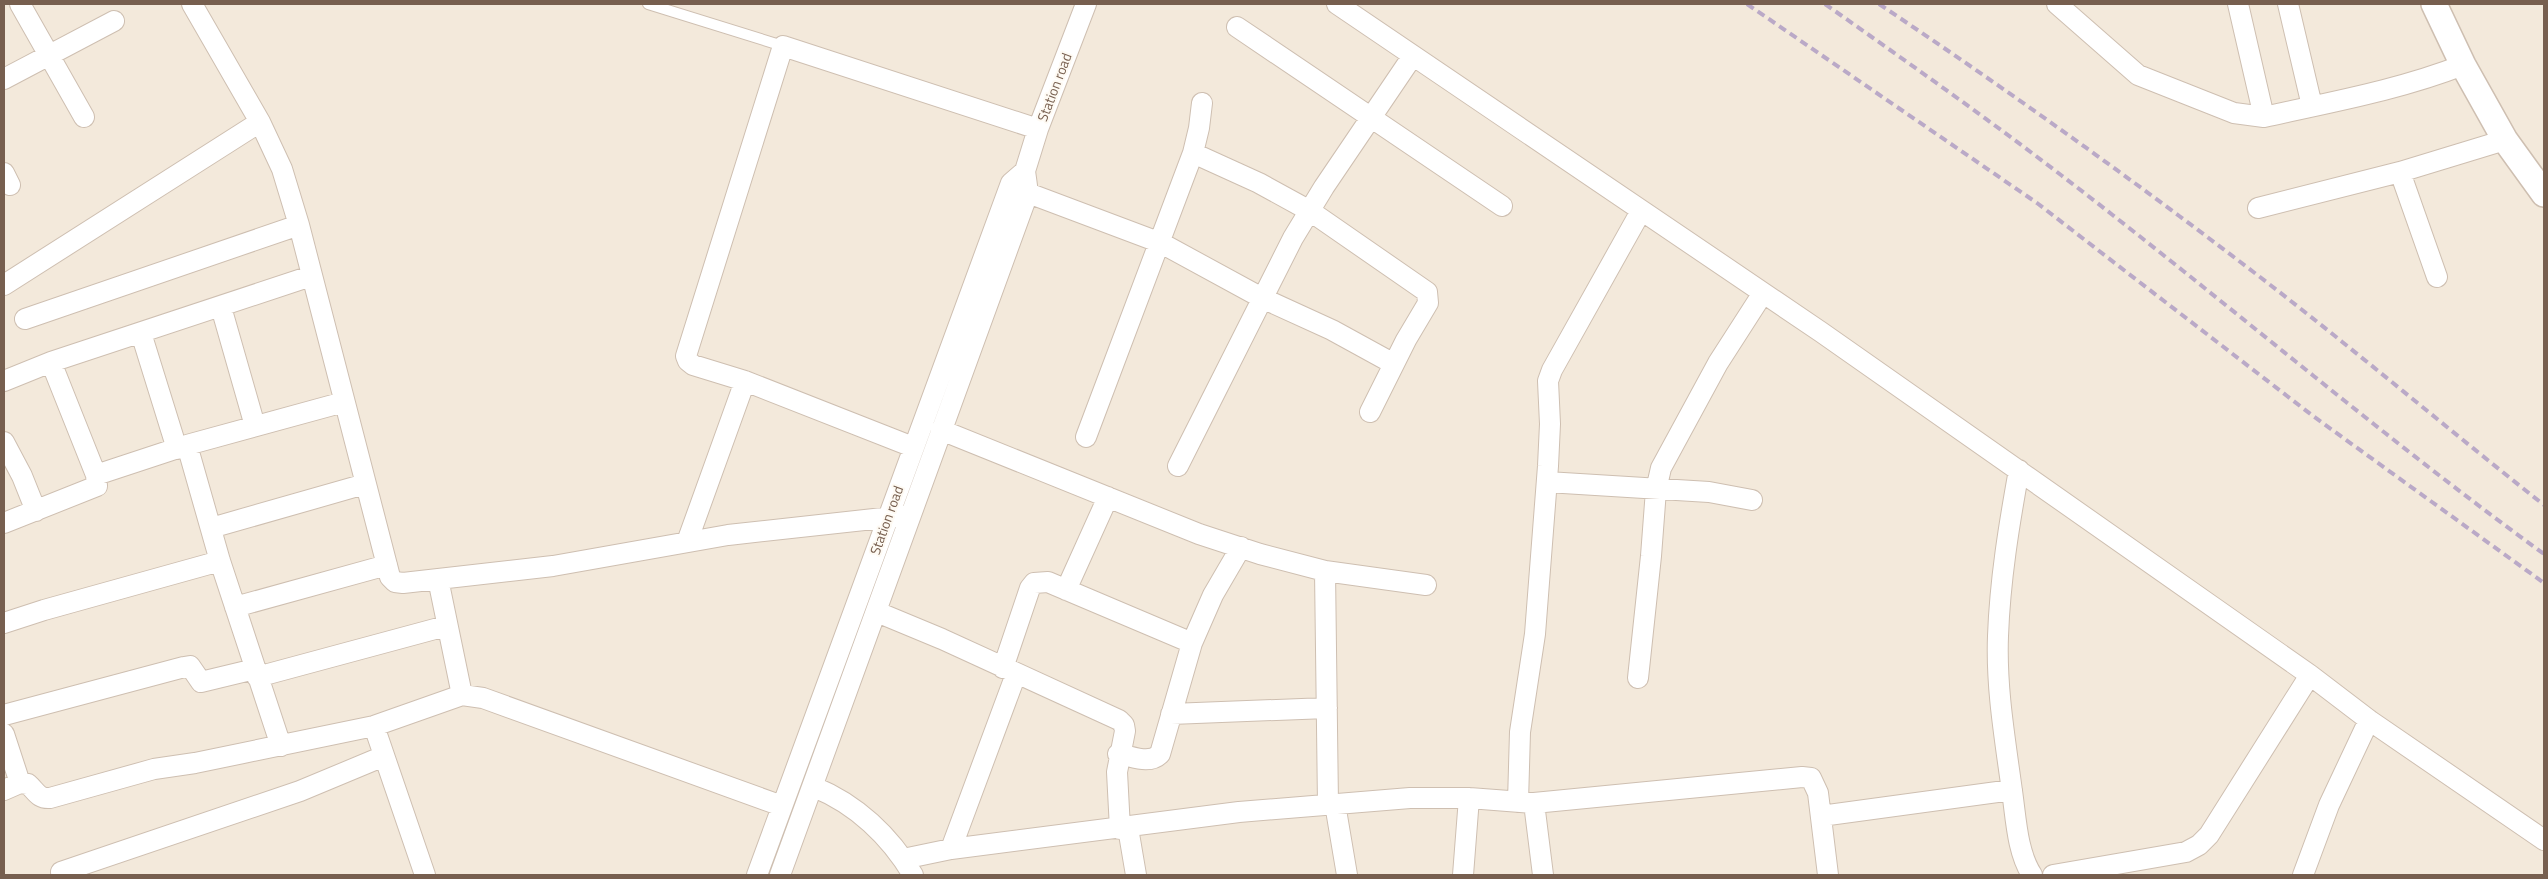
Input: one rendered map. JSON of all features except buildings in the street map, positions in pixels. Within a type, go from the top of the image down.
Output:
[{"type":"street","points":[[20,4],[47,55],[84,117]]},
{"type":"street","points":[[192,4],[260,122],[282,169],[299,225],[390,577],[395,582],[552,566],[728,535],[910,515]]},
{"type":"street","name":"Station road","points":[[780,875],[814,787],[910,515],[1028,193],[1025,171],[1038,129],[1086,4]]},
{"type":"street","points":[[1337,4],[1412,57],[1763,293],[2019,470],[2310,675],[2369,720],[2544,840]]},
{"type":"street","points":[[2057,4],[2138,75],[2234,114],[2264,117],[2392,88],[2464,65]]},
{"type":"street","points":[[2238,4],[2264,117]]},
{"type":"street","points":[[2288,4],[2312,106]]},
{"type":"street","points":[[2434,4],[2464,65],[2505,140],[2544,194]]},
{"type":"street","points":[[4,80],[47,55],[114,22]]},
{"type":"street","points":[[1237,27],[1502,206]]},
{"type":"street","points":[[913,447],[745,381],[694,365],[688,361],[686,356],[783,46],[1038,129]]},
{"type":"street","points":[[1178,466],[1262,298],[1310,211],[1412,57]]},
{"type":"street","points":[[1086,437],[1161,243],[1193,153],[1202,103]]},
{"type":"street","points":[[4,285],[260,122]]},
{"type":"street","points":[[2258,208],[2400,172],[2505,140]]},
{"type":"street","points":[[1193,153],[1259,183],[1310,211],[1427,292],[1428,303],[1370,412]]},
{"type":"street","name":"Station road","points":[[757,875],[1011,183],[1025,171]]},
{"type":"street","points":[[2400,172],[2437,277]]},
{"type":"street","points":[[1028,193],[1161,243],[1262,298],[1332,330],[1394,364]]},
{"type":"street","points":[[1543,875],[1526,802],[1520,732],[1535,634],[1550,424],[1548,382],[1552,370],[1641,211]]},
{"type":"street","points":[[25,319],[299,225]]},
{"type":"street","points":[[4,381],[51,362],[311,276]]},
{"type":"street","points":[[1638,678],[1652,556],[1656,490],[1661,468],[1718,363],[1763,293]]},
{"type":"street","points":[[221,307],[255,426]]},
{"type":"street","points":[[141,333],[211,528],[280,746]]},
{"type":"street","points":[[4,523],[92,490],[97,486],[96,475],[51,362]]},
{"type":"street","points":[[687,542],[745,381]]},
{"type":"street","points":[[96,475],[182,447],[344,402]]},
{"type":"street","points":[[941,430],[1199,534],[1324,571],[1426,585]]},
{"type":"street","points":[[4,442],[36,511]]},
{"type":"street","points":[[2019,470],[2006,541],[1998,637],[2000,707],[2018,833],[2027,868],[2032,875]]},
{"type":"street","points":[[1547,482],[1709,492],[1752,500]]},
{"type":"street","points":[[211,528],[365,484]]},
{"type":"street","points":[[1066,590],[1108,497]]},
{"type":"street","points":[[1118,754],[1148,760],[1155,758],[1163,745],[1192,643],[1213,595],[1241,547]]},
{"type":"street","points":[[4,623],[220,561]]},
{"type":"street","points":[[235,607],[387,565]]},
{"type":"street","points":[[1324,571],[1331,804],[1347,875]]},
{"type":"street","points":[[438,579],[446,626],[462,695]]},
{"type":"street","points":[[951,849],[1009,671],[1034,583],[1048,582],[1192,643]]},
{"type":"street","points":[[877,612],[942,639],[1119,720],[1124,725],[1116,772],[1124,829],[1136,875]]},
{"type":"street","points":[[4,715],[184,667],[190,666],[201,682],[256,673],[446,626]]},
{"type":"street","points":[[2053,875],[2186,852],[2199,845],[2210,835],[2310,675]]},
{"type":"street","points":[[4,734],[12,786],[28,784],[44,799],[154,769],[280,746],[374,726],[462,695],[482,698],[782,806]]},
{"type":"street","points":[[1171,714],[1327,708]]},
{"type":"street","points":[[2303,875],[2329,805],[2369,720]]},
{"type":"street","points":[[374,726],[425,875]]},
{"type":"street","points":[[62,872],[269,802],[384,756]]},
{"type":"street","points":[[814,787],[838,796],[869,820],[908,867],[951,849],[1124,829],[1239,812],[1410,798],[1469,798],[1526,802],[1802,777],[1811,778],[1815,784],[1828,875]]},
{"type":"street","points":[[1821,816],[2012,790]]},
{"type":"street","points":[[1462,875],[1469,798]]},
{"type":"lane","points":[[648,4],[783,46]]},
{"type":"shaded area","points":[[4,4],[2544,4],[2544,875],[4,875]]},
{"type":"railway","points":[[1747,4],[2037,203],[2313,416],[2544,583]]},
{"type":"railway","points":[[1825,4],[2057,172],[2421,461],[2544,554]]},
{"type":"railway","points":[[1879,4],[2072,137],[2166,206],[2332,333],[2544,505]]}]
